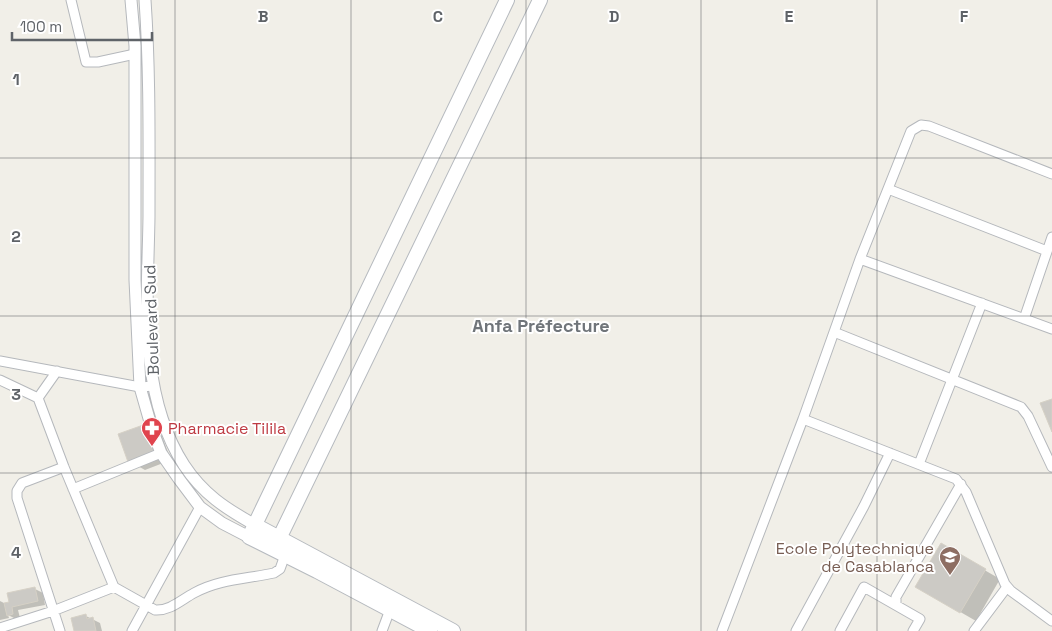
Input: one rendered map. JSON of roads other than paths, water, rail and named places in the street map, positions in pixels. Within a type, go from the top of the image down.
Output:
[{"type":"main road","points":[[252,531],[507,0]]},
{"type":"main road","points":[[279,548],[540,0]]},
{"type":"main road","name":"Boulevard Sud","points":[[252,531],[279,548],[392,605],[453,631]]},
{"type":"main road","name":"Boulevard Sud","points":[[392,605],[430,631]]},
{"type":"street","points":[[71,0],[86,62],[98,62],[135,54]]},
{"type":"street","name":"Boulevard Sud","points":[[131,0],[135,54],[135,280],[137,360],[140,387],[161,453],[179,480],[200,507],[222,523],[252,531]]},
{"type":"street","name":"Boulevard Sud","points":[[145,0],[148,54],[148,332],[154,386],[172,443],[184,465],[200,487],[252,531]]},
{"type":"street","points":[[722,631],[803,419],[860,259],[909,134],[914,128],[921,125],[929,126],[1052,174]]},
{"type":"street","points":[[888,189],[1047,251]]},
{"type":"street","points":[[1024,319],[1052,237]]},
{"type":"street","points":[[860,259],[1052,329]]},
{"type":"street","points":[[919,464],[982,304]]},
{"type":"street","points":[[834,332],[1021,407],[1028,416],[1052,467]]},
{"type":"street","points":[[0,361],[140,387],[154,386]]},
{"type":"street","points":[[38,398],[57,372]]},
{"type":"street","points":[[0,380],[38,398],[64,467],[114,587],[155,610],[162,611],[196,592],[221,582],[274,573],[280,569],[279,548]]},
{"type":"street","points":[[803,419],[950,476],[961,484],[1007,587],[1052,621]]},
{"type":"street","points":[[74,489],[161,453]]},
{"type":"street","points":[[796,631],[864,506],[890,453]]},
{"type":"street","points":[[60,631],[17,491],[22,483],[64,467]]},
{"type":"street","points":[[896,604],[896,597],[961,484]]},
{"type":"street","points":[[132,631],[148,605],[200,507]]},
{"type":"street","points":[[0,628],[53,611],[114,587]]},
{"type":"street","points":[[840,631],[864,587],[920,619],[913,631]]},
{"type":"street","points":[[974,631],[1007,587]]},
{"type":"street","points":[[382,631],[392,605]]},
{"type":"place","name":"Pharmacie Tilila","points":[[152,447]]},
{"type":"place","name":"Ecole Polytechnique de Casablanca","points":[[950,576]]},
{"type":"district","name":"Anfa Préfecture","points":[[541,326]]}]
